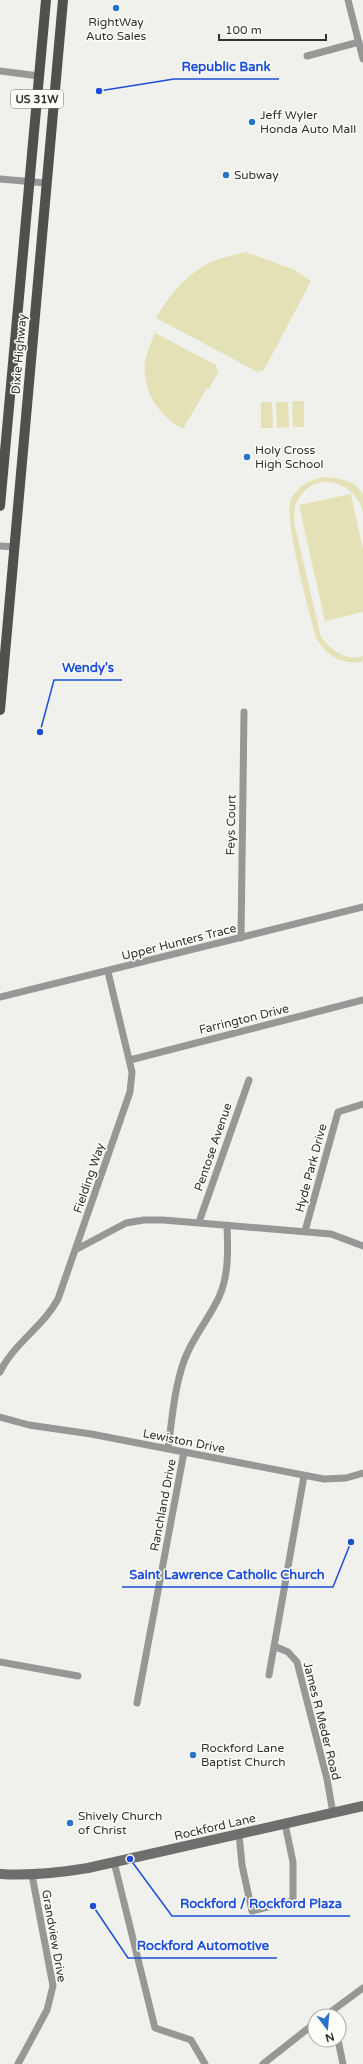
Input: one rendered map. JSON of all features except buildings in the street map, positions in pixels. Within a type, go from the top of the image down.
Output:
[{"type":"main road","name":"Dixie Highway","points":[[0,506],[46,0]]},
{"type":"main road","name":"Dixie Highway","points":[[0,710],[63,0]]},
{"type":"main road","name":"Rockford Lane","points":[[0,1874],[52,1874],[114,1862],[363,1806]]},
{"type":"street","points":[[348,0],[363,59]]},
{"type":"street","points":[[307,56],[359,42]]},
{"type":"street","points":[[0,71],[39,76]]},
{"type":"street","points":[[0,179],[46,183]]},
{"type":"street","points":[[0,546],[15,547]]},
{"type":"street","name":"Feys Court","points":[[241,938],[244,712]]},
{"type":"street","name":"Upper Hunters Trace","points":[[0,997],[108,972],[363,907]]},
{"type":"street","name":"Fielding Way","points":[[0,1372],[16,1348],[40,1326],[52,1310],[76,1249],[130,1092],[132,1072],[130,1060],[108,972]]},
{"type":"street","name":"Farrington Drive","points":[[130,1060],[363,1000]]},
{"type":"street","name":"Pentose Avenue","points":[[199,1222],[249,1080]]},
{"type":"street","name":"Hyde Park Drive","points":[[305,1231],[338,1112],[363,1104]]},
{"type":"street","points":[[76,1249],[126,1224],[144,1220],[199,1222],[331,1234],[363,1246]]},
{"type":"street","name":"Ranchland Drive","points":[[168,1449],[178,1379],[184,1360],[216,1304],[225,1281],[228,1256],[227,1225]]},
{"type":"street","name":"Lewiston Drive","points":[[0,1417],[35,1426],[91,1434],[304,1476],[337,1479],[363,1473]]},
{"type":"street","name":"Ranchland Drive","points":[[137,1703],[184,1452]]},
{"type":"street","points":[[269,1675],[304,1476]]},
{"type":"street","name":"James R Meder Road","points":[[274,1646],[288,1652],[298,1662],[325,1772],[333,1813]]},
{"type":"street","points":[[0,1662],[78,1676]]},
{"type":"street","points":[[239,1834],[242,1865],[252,1911],[293,1901],[293,1862],[285,1824]]},
{"type":"street","points":[[114,1862],[155,2028],[191,2040],[205,2064]]},
{"type":"street","name":"Grandview Drive","points":[[18,2064],[47,2010],[53,1986],[32,1875]]},
{"type":"street","points":[[339,2008],[363,1988]]},
{"type":"street","points":[[263,2064],[307,2029]]},
{"type":"street","points":[[340,2048],[343,2064]]},
{"type":"shaded area","points":[[246,252],[295,270],[311,281],[264,370],[258,372],[156,318],[166,302],[184,281],[199,269],[216,260]]},
{"type":"shaded area","points":[[155,333],[216,365],[218,372],[209,389],[207,388],[183,429],[174,424],[160,410],[149,393],[146,383],[145,363]]},
{"type":"shaded area","points":[[292,401],[304,401],[304,427],[293,427]]},
{"type":"shaded area","points":[[261,402],[272,402],[273,428],[261,428]]},
{"type":"shaded area","points":[[276,402],[288,402],[289,427],[277,428]]},
{"type":"shaded area","points":[[324,477],[347,481],[357,486],[363,496],[363,512],[359,502],[352,493],[335,483],[325,482],[315,484],[306,489],[299,498],[295,507],[294,522],[321,637],[339,654],[350,657],[363,656],[362,662],[347,662],[335,658],[325,650],[316,638],[294,545],[291,526],[291,500],[300,487],[304,484]]},
{"type":"shaded area","points":[[351,494],[363,550],[363,612],[325,621],[299,505]]},
{"type":"place","name":"RightWay Auto Sales","points":[[116,8]]},
{"type":"place","name":"Republic Bank","points":[[99,91]]},
{"type":"place","name":"Jeff Wyler Honda Auto Mall","points":[[252,122]]},
{"type":"place","name":"Subway","points":[[226,175]]},
{"type":"place","name":"Holy Cross High School","points":[[247,457]]},
{"type":"place","name":"Wendy's","points":[[40,732]]},
{"type":"place","name":"Saint Lawrence Catholic Church","points":[[351,1542]]},
{"type":"place","name":"Rockford Lane Baptist Church","points":[[193,1755]]},
{"type":"place","name":"Shively Church of Christ","points":[[70,1823]]},
{"type":"place","name":"Rockford / Rockford Plaza","points":[[130,1859]]},
{"type":"place","name":"Rockford Automotive","points":[[93,1906]]}]
